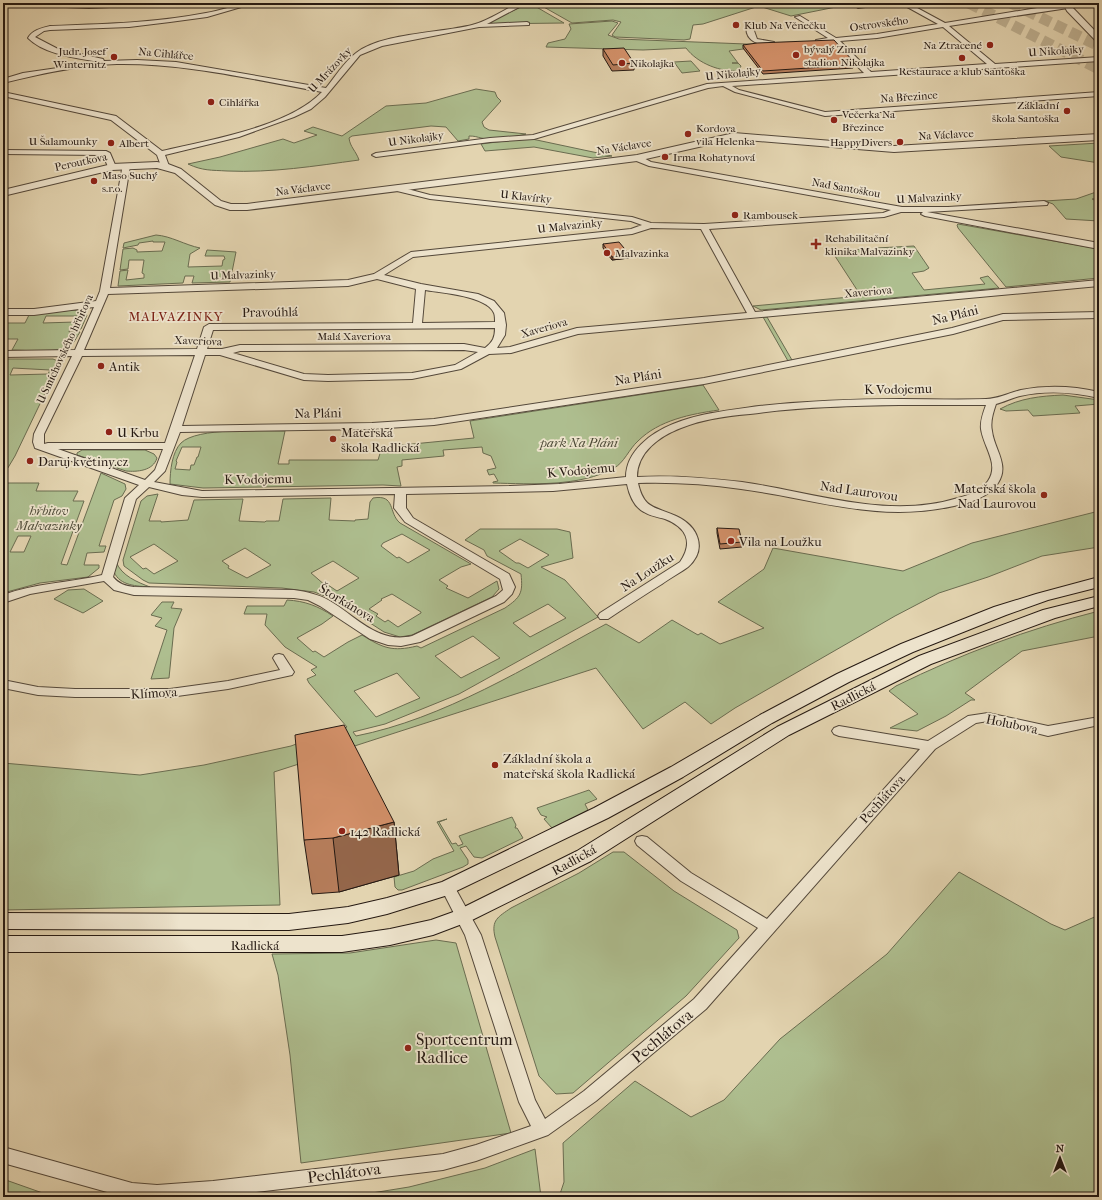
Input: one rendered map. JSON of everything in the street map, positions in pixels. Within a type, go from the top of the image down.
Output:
[{"type":"main road","name":"Radlická","points":[[3,921],[289,922],[348,915],[388,906],[448,888],[600,813],[677,772],[766,719],[843,678],[907,648],[1000,611],[1042,597],[1099,582]]},
{"type":"main road","name":"Radlická","points":[[3,944],[342,944],[390,937],[433,927],[463,916],[584,856],[783,731],[925,660],[1049,614],[1099,601]]},
{"type":"street","points":[[19,3],[150,3]]},
{"type":"street","points":[[115,62],[71,54],[37,43],[31,38],[42,30],[50,28],[129,25],[207,15],[252,3]]},
{"type":"street","points":[[494,3],[521,3]]},
{"type":"street","name":"U Mrázovky","points":[[473,27],[482,24],[521,3],[534,3]]},
{"type":"street","points":[[858,6],[880,3]]},
{"type":"street","points":[[903,3],[944,25],[993,66]]},
{"type":"street","points":[[1070,4],[1099,39]]},
{"type":"street","name":"Ostrovského","points":[[813,41],[877,36],[1070,4]]},
{"type":"street","points":[[798,18],[835,40]]},
{"type":"street","name":"U Mrázovky","points":[[161,154],[240,134],[275,122],[309,107],[319,100],[358,54],[374,46],[392,41],[473,27],[527,24]]},
{"type":"street","points":[[749,24],[750,36],[753,41],[757,43],[776,43]]},
{"type":"street","name":"Ostrovského","points":[[835,40],[869,74]]},
{"type":"street","name":"U Nikolajky","points":[[376,156],[490,140],[534,137],[708,86],[1099,59]]},
{"type":"street","name":"Na Cihlářce","points":[[3,81],[22,75],[115,62],[176,64],[326,90]]},
{"type":"street","name":"Na Březince","points":[[725,84],[736,91],[825,114],[1099,94]]},
{"type":"street","points":[[3,94],[112,118],[120,122],[161,154],[165,166]]},
{"type":"street","name":"Na Václavce","points":[[165,166],[178,171],[213,201],[230,207],[258,206],[400,189],[637,158],[734,136],[889,149],[1099,137]]},
{"type":"street","name":"U Šalamounky","points":[[3,152],[106,152],[112,167]]},
{"type":"street","name":"Nad Santoškou","points":[[637,158],[649,164],[1099,246]]},
{"type":"street","name":"U Smíchovského hřbitova","points":[[39,446],[39,434],[78,354],[105,291],[126,166]]},
{"type":"street","name":"Peroutkova","points":[[3,193],[112,167],[165,166]]},
{"type":"street","name":"U Klavírky","points":[[400,189],[430,197],[632,219],[650,225]]},
{"type":"street","name":"U Malvazinky","points":[[105,291],[348,283],[377,276],[411,255],[632,231],[650,225],[704,227],[884,215],[900,210],[948,209],[1044,203]]},
{"type":"street","points":[[704,227],[752,314]]},
{"type":"street","points":[[377,276],[421,287],[478,297],[491,303],[499,313],[501,325],[500,335],[496,344],[487,351]]},
{"type":"street","name":"Xaveriova","points":[[3,354],[221,352],[281,371],[304,376],[328,378],[419,375],[458,366],[487,351],[511,350],[577,331],[1099,283]]},
{"type":"street","points":[[417,325],[421,287]]},
{"type":"street","points":[[3,312],[34,312],[100,303]]},
{"type":"street","name":"Na Pláni","points":[[176,429],[372,426],[434,422],[704,381],[953,331],[1003,317],[1099,314]]},
{"type":"street","name":"Pravoúhlá","points":[[148,484],[160,471],[176,429],[209,327],[501,325]]},
{"type":"street","name":"Malá Xaveriova","points":[[221,352],[240,348],[456,347],[487,351]]},
{"type":"street","name":"K Vodojemu","points":[[39,446],[148,484],[171,490],[202,494],[558,487],[631,479],[634,461],[648,442],[671,428],[716,415],[797,406],[833,404],[992,402],[1021,393],[1038,390],[1068,390],[1099,394]]},
{"type":"street","name":"Nad Laurovou","points":[[631,479],[676,480],[761,489],[890,511],[908,511],[941,507],[976,496],[986,489],[996,477],[998,464],[986,433],[987,419],[992,402]]},
{"type":"street","points":[[39,446],[169,446]]},
{"type":"street","name":"Na Loužku","points":[[604,616],[684,564],[691,556],[694,546],[693,537],[686,527],[676,520],[647,510],[640,503],[631,479]]},
{"type":"street","points":[[3,599],[29,590],[88,582],[106,577],[132,498],[148,484]]},
{"type":"street","name":"Štorkánova","points":[[106,577],[112,585],[122,589],[134,591],[294,594],[311,597],[324,603],[376,637],[394,643],[407,643],[500,600],[510,589],[510,584],[505,577],[409,520],[400,508],[401,491]]},
{"type":"street","name":"Klímova","points":[[3,684],[38,691],[75,693],[170,693],[228,685],[288,672],[279,658]]},
{"type":"street","name":"Holubova","points":[[973,719],[988,718],[1048,731],[1099,721]]},
{"type":"street","name":"Pechlátova","points":[[3,1155],[132,1191],[158,1193],[213,1189],[443,1162],[476,1153],[542,1130],[590,1096],[700,1004],[930,746],[973,719]]},
{"type":"street","points":[[840,731],[930,746]]},
{"type":"street","points":[[642,841],[686,877],[768,927]]},
{"type":"street","points":[[448,888],[473,935],[527,1102],[542,1130]]},
{"type":"green space","points":[[543,3],[856,3],[791,16],[759,6],[703,24],[693,25],[690,39],[684,40],[615,37],[612,35],[621,22],[613,20],[572,23],[542,6]]},
{"type":"green space","points":[[525,5],[533,5],[564,23],[485,24]]},
{"type":"green space","points":[[612,21],[618,23],[608,35],[619,39],[771,45],[729,51],[741,66],[739,71],[725,70],[703,63],[686,48],[643,50],[546,47],[548,43],[565,39],[571,29],[569,24]]},
{"type":"green space","points":[[691,61],[700,71],[682,73],[674,62]]},
{"type":"green space","points":[[476,89],[495,92],[501,101],[482,122],[484,127],[489,130],[526,134],[497,139],[469,136],[469,139],[458,141],[446,127],[431,126],[352,136],[349,138],[359,160],[260,171],[212,170],[198,168],[188,164],[220,157],[283,139],[294,143],[317,135],[304,131],[313,127],[342,136],[386,106],[426,103]]},
{"type":"green space","points":[[532,139],[612,156],[593,158],[534,147],[485,151],[481,144]]},
{"type":"green space","points":[[1099,143],[1099,163],[1061,157],[1049,146]]},
{"type":"green space","points":[[1099,191],[1099,198],[1092,199],[1099,202],[1099,221],[1066,219],[1053,204],[1045,201],[1076,199]]},
{"type":"green space","points":[[958,224],[1099,249],[1099,278],[1006,287],[958,228]]},
{"type":"green space","points":[[156,235],[200,248],[190,254],[188,267],[222,266],[223,260],[225,259],[224,256],[205,256],[207,250],[236,252],[230,282],[192,283],[194,276],[185,276],[183,283],[118,286],[120,271],[128,270],[126,280],[144,278],[144,274],[142,273],[144,260],[129,260],[128,269],[120,270],[123,249],[133,248],[137,250],[137,252],[162,251],[165,242],[153,241],[139,243],[138,245],[123,248],[124,243]]},
{"type":"green space","points":[[914,246],[929,268],[924,271],[912,273],[924,290],[985,284],[980,278],[988,276],[999,288],[761,310],[753,306],[861,296],[833,253],[829,251],[875,250],[876,248]]},
{"type":"green space","points":[[72,310],[83,311],[87,315],[81,329],[70,329],[69,332],[80,332],[75,341],[66,348],[52,351],[12,350],[18,339],[3,339],[3,323],[25,323],[29,315]],"holes":[[[46,316],[78,316],[75,322],[43,323]]]},
{"type":"green space","points":[[763,317],[767,317],[792,360],[788,361]]},
{"type":"green space","name":"hřbitov Malvazinky","points":[[3,359],[53,359],[60,362],[15,456],[3,476]],"holes":[[[13,368],[50,370],[48,374],[10,375]]]},
{"type":"green space","name":"park Na Pláni","points":[[703,385],[719,410],[687,416],[665,423],[646,434],[638,441],[618,466],[601,474],[571,481],[539,484],[493,483],[498,481],[494,474],[489,475],[487,470],[496,468],[491,456],[483,453],[482,447],[443,450],[444,456],[402,460],[402,466],[397,467],[401,486],[203,488],[170,484],[170,473],[175,451],[181,443],[189,438],[201,434],[230,431],[285,431],[278,464],[289,464],[289,460],[378,460],[382,447],[474,438],[470,421]],"holes":[[[182,447],[201,447],[198,457],[194,465],[191,465],[190,470],[175,469],[176,461]]]},
{"type":"green space","points":[[1063,395],[1099,400],[1099,404],[1075,406],[1080,413],[1033,416],[1028,410],[1006,411],[1000,409],[1015,402],[1031,398]]},
{"type":"green space","points":[[82,450],[145,450],[154,454],[157,458],[152,466],[144,470],[126,471],[77,455],[77,453]]},
{"type":"green space","name":"hřbitov Malvazinky","points":[[101,473],[125,484],[126,489],[122,496],[114,500],[99,546],[106,546],[104,552],[87,553],[84,565],[99,565],[99,568],[88,577],[40,583],[3,593],[3,497],[7,489],[3,489],[3,483],[39,483],[36,491],[78,491],[73,501],[84,501],[61,564],[67,565]],"holes":[[[18,536],[31,536],[24,552],[10,552]]]},
{"type":"green space","points":[[158,494],[149,521],[161,522],[188,520],[194,500],[243,499],[239,521],[265,522],[279,521],[283,499],[331,498],[329,520],[355,521],[368,519],[370,502],[373,498],[385,499],[391,505],[396,519],[400,523],[471,564],[461,567],[439,580],[448,586],[446,588],[468,598],[497,581],[499,589],[492,597],[412,635],[400,637],[384,632],[333,599],[314,592],[282,588],[149,583],[124,566],[123,560],[141,501],[147,496]],"holes":[[[402,534],[430,550],[408,563],[399,557],[397,558],[381,546],[383,543]],[[154,544],[178,561],[154,574],[146,568],[143,569],[130,557]],[[245,548],[271,565],[247,578],[228,568],[229,566],[222,561]],[[333,561],[359,578],[337,591],[328,585],[326,586],[311,573]],[[392,594],[421,613],[398,627],[388,620],[385,622],[376,616],[378,614],[369,609],[382,600],[381,599]]]},
{"type":"green space","points":[[1099,511],[1099,547],[1042,556],[988,577],[939,593],[895,616],[735,708],[711,724],[685,702],[643,729],[596,668],[274,772],[280,905],[3,910],[3,763],[140,775],[204,765],[291,746],[347,727],[307,679],[316,675],[311,670],[317,667],[285,647],[265,625],[267,614],[244,614],[247,606],[284,606],[287,600],[311,605],[322,609],[333,616],[297,638],[313,652],[315,651],[324,657],[362,635],[388,648],[401,649],[417,646],[421,648],[505,608],[515,601],[520,594],[522,586],[521,574],[487,556],[484,550],[465,540],[480,529],[557,529],[570,532],[573,558],[541,567],[565,580],[598,617],[459,694],[385,724],[353,732],[356,736],[389,728],[453,704],[516,673],[606,624],[639,643],[672,620],[698,635],[701,633],[720,644],[764,628],[718,602],[764,569],[773,548],[903,571],[972,543]],"holes":[[[520,539],[549,555],[528,568],[516,563],[499,551]],[[548,604],[566,618],[530,637],[513,623]],[[473,636],[500,658],[461,678],[435,656]],[[397,673],[420,698],[376,717],[354,691]]]},
{"type":"green space","points":[[116,562],[126,575],[135,581],[150,587],[129,584],[120,580],[114,572]]},
{"type":"green space","points":[[84,589],[103,601],[83,613],[54,599],[68,590]]},
{"type":"green space","points":[[162,602],[174,602],[171,608],[182,609],[174,628],[169,678],[151,679],[167,630],[155,626],[162,618],[151,615]]},
{"type":"green space","points":[[1099,611],[1099,636],[1022,651],[965,693],[975,700],[971,700],[946,716],[917,731],[890,728],[918,714],[889,691],[896,686],[945,663],[995,643],[1046,626]]},
{"type":"green space","points":[[589,790],[597,799],[585,804],[588,810],[552,828],[544,819],[547,817],[541,815],[537,808]]},
{"type":"green space","points":[[512,817],[516,825],[515,828],[517,828],[523,838],[482,858],[474,857],[466,846],[460,848],[468,860],[468,864],[463,867],[402,890],[398,890],[395,887],[394,877],[414,871],[433,859],[454,851],[437,822],[447,819],[439,822],[452,844],[456,843],[458,846],[463,844],[459,836]]},
{"type":"green space","points":[[613,852],[624,852],[674,891],[737,930],[739,938],[686,996],[573,1093],[556,1094],[539,1076],[495,937],[494,927],[499,917],[511,908],[579,873]]},
{"type":"green space","points":[[959,872],[1051,924],[1065,930],[1099,915],[1099,1197],[559,1197],[564,1182],[563,1143],[635,1081],[691,1117],[724,1100],[780,1039],[887,954]]},
{"type":"green space","name":"Sportcentrum Radlice","points":[[436,940],[456,943],[511,1133],[301,1163],[290,1055],[278,975],[272,954],[350,953]]},
{"type":"green space","points":[[535,1149],[541,1197],[347,1197],[409,1187],[485,1168]]},
{"type":"green space","points":[[3,1179],[54,1197],[3,1197]]},
{"type":"building","name":"bývalý Zimní stadion Nikolajka","points":[[834,40],[853,61],[850,62],[854,65],[763,71],[743,45],[757,43]]},
{"type":"building","points":[[624,48],[634,63],[613,65],[603,49]]},
{"type":"building","points":[[619,242],[629,254],[612,257],[603,244]]},
{"type":"building","points":[[717,528],[739,529],[742,542],[720,544]]},
{"type":"building","points":[[344,725],[394,822],[333,838],[304,840],[295,735]]},
{"type":"tunnel","points":[[969,3],[1099,69]]},
{"type":"tunnel","points":[[1011,3],[1099,46]]},
{"type":"place","name":"Klub Na Věnečku","points":[[736,25]]},
{"type":"place","name":"Na Ztracené","points":[[990,45]]},
{"type":"place","name":"bývalý Zimní stadion Nikolajka","points":[[796,55]]},
{"type":"place","name":"Judr. Josef Winternitz","points":[[114,57]]},
{"type":"place","name":"Restaurace a klub Santoška","points":[[962,58]]},
{"type":"place","name":"Nikolajka","points":[[622,63]]},
{"type":"place","name":"Cihlářka","points":[[211,102]]},
{"type":"place","name":"Základní škola Santoška","points":[[1067,111]]},
{"type":"place","name":"Večerka Na Březince","points":[[834,120]]},
{"type":"place","name":"Kordova vila Helenka","points":[[688,134]]},
{"type":"place","name":"HappyDivers","points":[[900,142]]},
{"type":"place","name":"Albert","points":[[111,143]]},
{"type":"place","name":"Irma Rohatynová","points":[[665,157]]},
{"type":"place","name":"Maso Suchý s.r.o.","points":[[94,181]]},
{"type":"place","name":"Rambousek","points":[[735,215]]},
{"type":"place","name":"Rehabilitační klinika Malvazinky","points":[[816,244]]},
{"type":"place","name":"Malvazinka","points":[[607,253]]},
{"type":"place","name":"Antik","points":[[101,366]]},
{"type":"place","name":"U Krbu","points":[[109,432]]},
{"type":"place","name":"Mateřská škola Radlická","points":[[333,439]]},
{"type":"place","name":"Daruj květiny.cz","points":[[30,461]]},
{"type":"place","name":"Mateřská škola Nad Laurovou","points":[[1044,495]]},
{"type":"place","name":"Vila na Loužku","points":[[731,541]]},
{"type":"place","name":"Základní škola a mateřská škola Radlická","points":[[495,765]]},
{"type":"place","name":"142 Radlická","points":[[342,831]]},
{"type":"place","name":"Sportcentrum Radlice","points":[[408,1048]]},
{"type":"district","name":"MALVAZINKY","points":[[176,316]]}]
